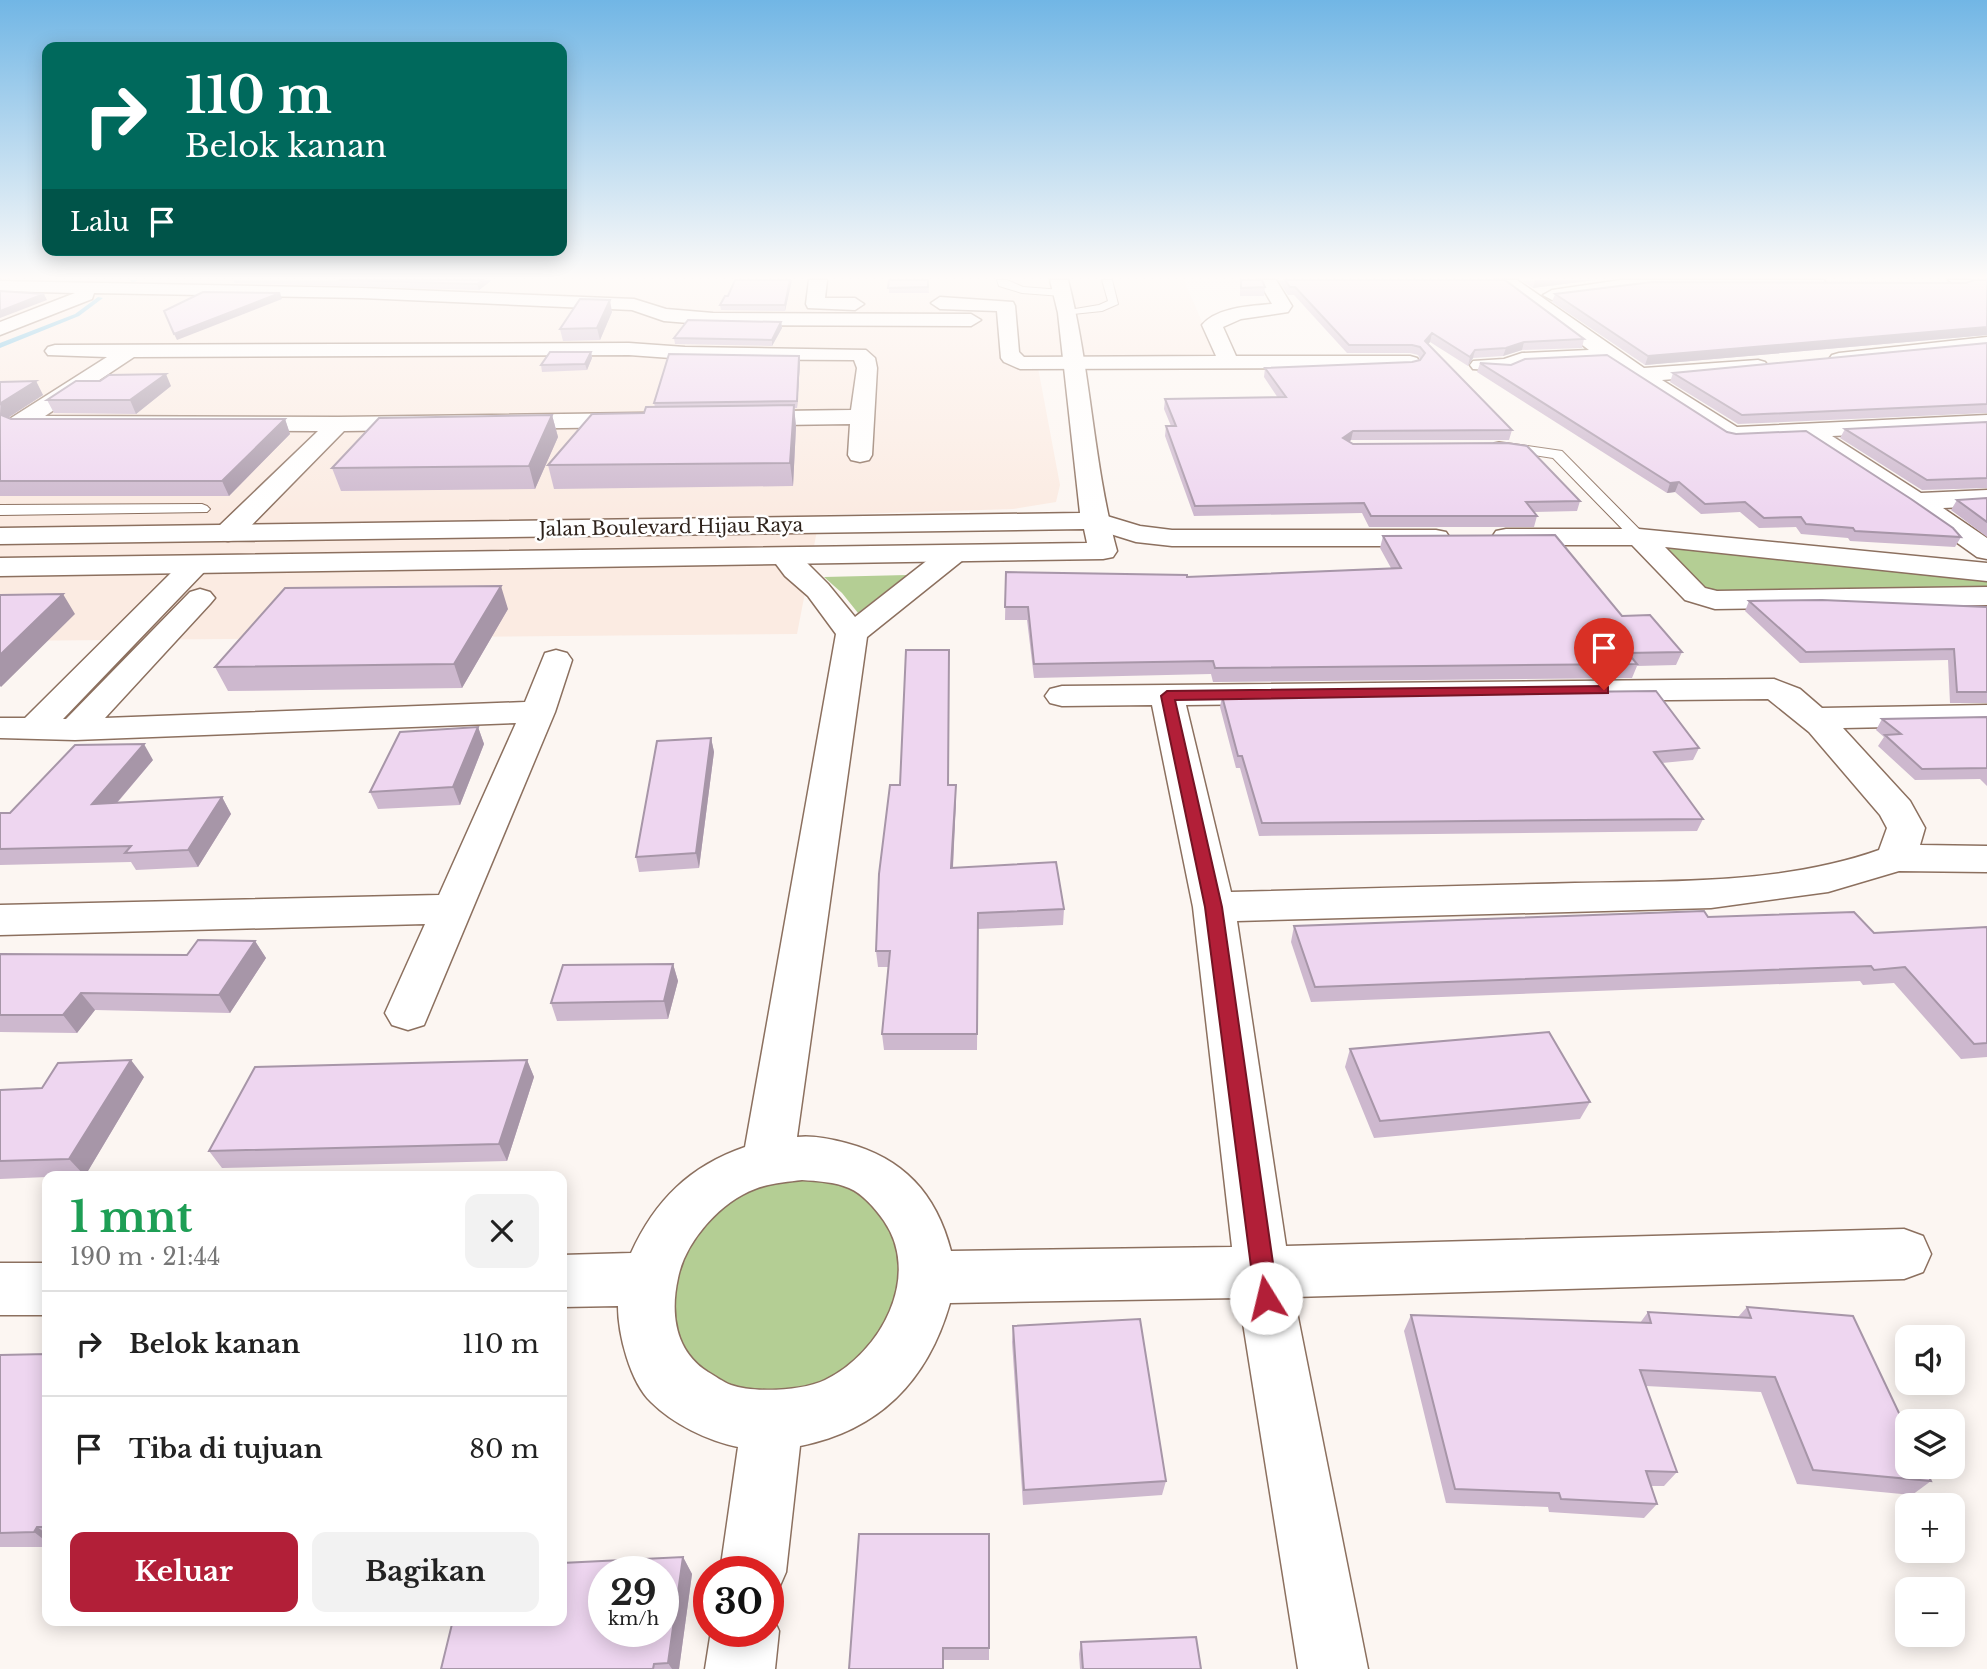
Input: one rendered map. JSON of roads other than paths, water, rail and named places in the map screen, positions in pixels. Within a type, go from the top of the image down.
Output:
[{"type":"street","points":[[10,423],[119,358]]},
{"type":"street","points":[[860,455],[867,368],[865,358]]},
{"type":"street","points":[[1011,358],[1020,363],[1072,365],[1410,362]]},
{"type":"street","points":[[1071,358],[1091,505],[1103,551]]},
{"type":"street","points":[[1227,358],[1229,363]]},
{"type":"street","points":[[1480,365],[1509,365],[1522,359],[1546,358]]},
{"type":"street","points":[[1614,358],[1732,434],[1975,424],[1987,439]]},
{"type":"street","points":[[1822,360],[1841,358]]},
{"type":"street","points":[[1641,374],[1774,364]]},
{"type":"street","points":[[228,533],[297,464],[345,434],[372,424],[862,416]]},
{"type":"street","points":[[10,423],[345,434]]},
{"type":"street","points":[[1808,432],[1916,501],[1987,551]]},
{"type":"street","points":[[297,464],[333,464]]},
{"type":"street","points":[[1916,501],[1987,498]]},
{"type":"street","points":[[262,533],[289,509]]},
{"type":"street","name":"Jalan Boulevard Hijau Raya","points":[[0,536],[1097,521],[1136,534],[1172,538],[1470,547]]},
{"type":"street","points":[[568,559],[582,528]]},
{"type":"street","points":[[602,558],[614,528]]},
{"type":"street","points":[[1470,547],[1639,537],[1987,572]]},
{"type":"street","points":[[1639,537],[1698,597],[1715,600],[1987,596]]},
{"type":"street","points":[[1470,547],[1661,558]]},
{"type":"street","name":"Jalan Boulevard Hijau Raya","points":[[0,567],[1470,547]]},
{"type":"street","points":[[768,1163],[852,634],[953,554]]},
{"type":"street","points":[[784,556],[818,590],[852,634]]},
{"type":"street","points":[[35,728],[196,564]]},
{"type":"street","points":[[75,730],[190,609],[228,564]]},
{"type":"street","points":[[408,1013],[538,712],[556,660]]},
{"type":"street","points":[[1062,696],[1767,688],[1793,698],[1898,810],[1906,828],[1895,858]]},
{"type":"street","points":[[1167,696],[1214,907],[1262,1272],[1333,1669]]},
{"type":"street","points":[[0,729],[75,730],[538,712]]},
{"type":"street","points":[[1813,718],[1987,715]]},
{"type":"street","points":[[1214,907],[1711,894],[1833,879],[1895,858],[1987,859]]},
{"type":"street","points":[[0,920],[453,909]]},
{"type":"street","points":[[802,1158],[835,1161],[866,1172],[891,1190],[911,1215],[924,1244],[928,1278],[915,1329],[881,1376],[831,1408],[772,1422],[714,1411],[669,1379],[646,1332],[647,1279],[664,1238],[691,1204],[727,1178],[768,1163],[802,1158]]},
{"type":"street","points":[[928,1278],[1262,1272],[1904,1254]]},
{"type":"street","points":[[567,1281],[647,1279]]},
{"type":"street","points":[[0,1289],[42,1289]]},
{"type":"street","points":[[755,1556],[772,1422]]},
{"type":"street","points":[[740,1669],[743,1647]]},
{"type":"lane","points":[[1490,446],[1537,449],[1558,454],[1639,537]]},
{"type":"lane","points":[[0,510],[202,509]]}]
